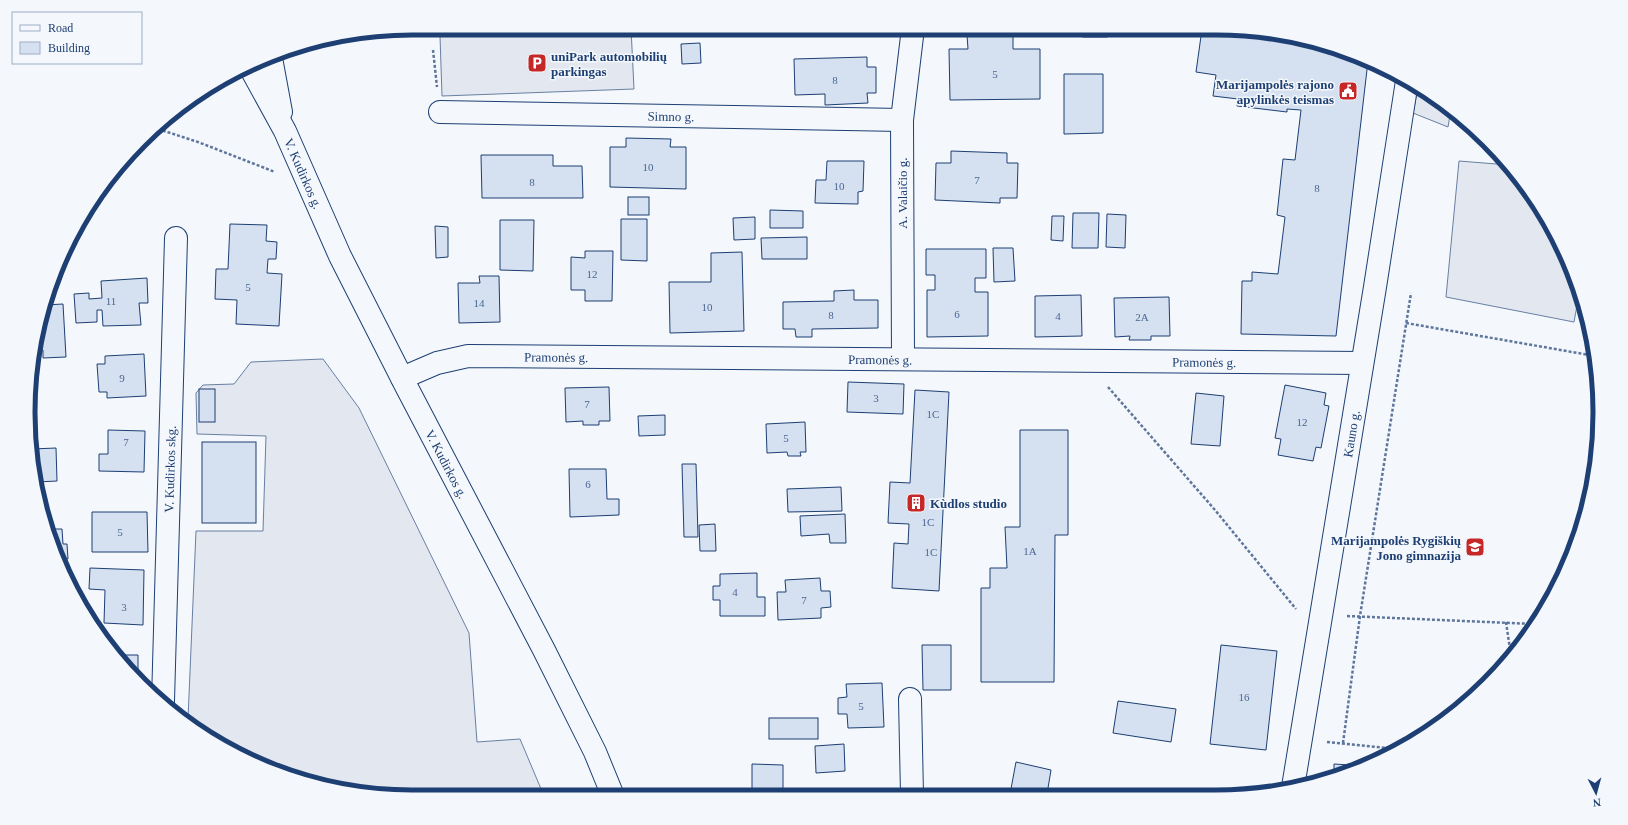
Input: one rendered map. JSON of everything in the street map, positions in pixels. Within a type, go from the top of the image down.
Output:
[{"type":"street","name":"A. Valaičio g.","points":[[903,359],[902,120],[912,35]]},
{"type":"street","name":"V. Kudirkos g.","points":[[272,63],[284,131]]},
{"type":"street","name":"V. Kudirkos g.","points":[[252,71],[284,131],[340,256],[541,644],[595,752],[611,790]]},
{"type":"street","name":"Kauno g.","points":[[1294,782],[1406,87]]},
{"type":"street","name":"Simno g.","points":[[440,112],[902,120]]},
{"type":"street","name":"V. Kudirkos skg.","points":[[163,695],[176,238]]},
{"type":"street","name":"Pramonės g.","points":[[402,378],[437,363],[468,356],[1362,364]]},
{"type":"street","points":[[910,698],[912,790]]},
{"type":"path","points":[[433,50],[440,112]]},
{"type":"path","points":[[162,130],[198,142],[309,186]]},
{"type":"path","points":[[1343,744],[1360,616],[1411,293]]},
{"type":"path","points":[[1406,323],[1587,355],[1588,351]]},
{"type":"path","points":[[1085,361],[1319,626],[1360,616],[1528,624]]},
{"type":"path","points":[[1506,622],[1510,648]]},
{"type":"path","points":[[1300,738],[1387,748]]},
{"type":"shaded area","name":"uniPark automobilių parkingas","points":[[631,35],[634,89],[442,96],[440,36]]},
{"type":"shaded area","points":[[1417,94],[1450,117],[1448,127],[1413,113]]},
{"type":"shaded area","points":[[1459,161],[1499,164],[1529,203],[1554,246],[1573,291],[1577,305],[1574,322],[1446,297]]},
{"type":"shaded area","points":[[323,359],[359,408],[469,633],[477,742],[520,739],[541,790],[412,790],[363,787],[339,783],[291,770],[268,761],[224,739],[188,716],[196,531],[263,531],[266,436],[197,434],[196,393],[203,385],[234,384],[251,362]]},
{"type":"building","points":[[967,35],[1013,35],[1013,49],[1040,49],[1040,99],[950,100],[949,49],[968,49]]},
{"type":"building","points":[[1083,35],[1107,35],[1107,37],[1083,37]]},
{"type":"building","points":[[1201,35],[1240,36],[1289,42],[1337,55],[1367,67],[1336,336],[1241,334],[1242,281],[1252,281],[1252,272],[1278,274],[1285,217],[1277,215],[1283,159],[1295,160],[1301,110],[1287,109],[1287,112],[1237,106],[1238,99],[1213,96],[1216,75],[1196,72]]},
{"type":"building","points":[[700,43],[701,63],[682,64],[681,44]]},
{"type":"building","points":[[867,57],[867,67],[876,67],[876,93],[867,93],[868,103],[825,105],[825,94],[795,95],[794,59]]},
{"type":"building","points":[[1064,74],[1103,74],[1103,133],[1064,134]]},
{"type":"building","points":[[626,138],[671,139],[670,147],[686,147],[686,189],[610,187],[610,147],[626,147]]},
{"type":"building","points":[[951,151],[1007,153],[1007,163],[1018,163],[1017,198],[1000,198],[1000,203],[935,200],[936,163],[951,163]]},
{"type":"building","points":[[481,155],[553,155],[553,166],[582,166],[583,198],[482,198]]},
{"type":"building","points":[[827,161],[864,161],[863,191],[858,192],[858,204],[815,203],[816,180],[826,180]]},
{"type":"building","points":[[628,197],[649,197],[649,215],[628,215]]},
{"type":"building","points":[[770,210],[803,211],[803,228],[770,228]]},
{"type":"building","points":[[1073,213],[1099,213],[1098,248],[1072,248]]},
{"type":"building","points":[[1107,214],[1126,215],[1125,248],[1106,247]]},
{"type":"building","points":[[1052,216],[1064,216],[1063,241],[1051,240]]},
{"type":"building","points":[[755,217],[755,239],[734,240],[733,218]]},
{"type":"building","points":[[621,219],[647,219],[647,261],[621,260]]},
{"type":"building","points":[[500,220],[534,220],[533,271],[500,270]]},
{"type":"building","points":[[230,224],[267,225],[266,241],[277,242],[276,259],[268,259],[267,273],[282,274],[279,326],[236,324],[237,300],[215,299],[216,269],[228,269]]},
{"type":"building","points":[[435,226],[448,227],[448,257],[436,258]]},
{"type":"building","points":[[807,237],[807,259],[762,259],[761,238]]},
{"type":"building","points":[[993,248],[1013,248],[1015,281],[994,282]]},
{"type":"building","points":[[926,249],[986,249],[986,278],[975,278],[975,292],[988,292],[988,336],[927,337],[927,290],[935,290],[935,275],[926,275]]},
{"type":"building","points":[[585,251],[613,251],[612,301],[585,301],[585,290],[571,290],[571,257],[585,258]]},
{"type":"building","points":[[742,252],[744,331],[670,333],[669,282],[711,282],[711,253]]},
{"type":"building","points":[[479,276],[499,276],[500,322],[459,323],[458,283],[480,283]]},
{"type":"building","points":[[147,278],[148,303],[139,303],[141,325],[103,326],[102,310],[97,310],[97,322],[76,323],[74,294],[89,293],[89,299],[102,298],[101,281]]},
{"type":"building","points":[[854,290],[854,300],[878,300],[878,328],[812,329],[812,337],[796,337],[795,329],[783,329],[783,302],[834,301],[834,291]]},
{"type":"building","points":[[1081,295],[1082,336],[1035,337],[1035,296]]},
{"type":"building","points":[[1169,297],[1170,336],[1151,336],[1151,340],[1129,340],[1130,336],[1115,337],[1114,298]]},
{"type":"building","points":[[63,304],[66,357],[43,358],[43,350],[40,350],[51,305]]},
{"type":"building","points":[[144,354],[146,396],[107,398],[107,392],[99,392],[97,364],[105,364],[105,356]]},
{"type":"building","points":[[848,382],[904,384],[903,414],[847,412]]},
{"type":"building","points":[[1285,385],[1326,393],[1324,405],[1329,406],[1321,448],[1316,447],[1313,461],[1278,455],[1281,439],[1275,438]]},
{"type":"building","points":[[609,387],[610,421],[599,421],[599,425],[583,425],[583,421],[566,422],[565,388]]},
{"type":"building","points":[[199,389],[215,389],[215,422],[199,422]]},
{"type":"building","name":"Kùdlos studio","points":[[915,390],[949,392],[939,591],[892,588],[894,543],[908,544],[909,524],[888,523],[890,482],[910,483]]},
{"type":"building","points":[[1196,393],[1224,396],[1220,446],[1191,444]]},
{"type":"building","points":[[665,415],[665,435],[639,436],[638,416]]},
{"type":"building","points":[[805,422],[806,452],[800,452],[801,456],[788,456],[787,452],[767,453],[766,424]]},
{"type":"building","points":[[108,430],[145,431],[144,472],[99,471],[99,454],[108,454]]},
{"type":"building","points":[[1020,430],[1068,430],[1068,535],[1055,535],[1054,682],[981,682],[981,588],[990,588],[990,568],[1007,568],[1005,527],[1020,527]]},
{"type":"building","points":[[202,442],[256,442],[256,523],[202,523]]},
{"type":"building","points":[[56,448],[57,481],[41,482],[37,449]]},
{"type":"building","points":[[682,464],[696,464],[698,537],[684,537]]},
{"type":"building","points":[[569,469],[606,469],[607,499],[619,499],[619,515],[570,517]]},
{"type":"building","points":[[841,487],[842,511],[788,512],[787,489]]},
{"type":"building","points":[[92,512],[147,512],[148,552],[92,552]]},
{"type":"building","points":[[845,514],[846,543],[830,543],[829,534],[801,536],[800,516]]},
{"type":"building","points":[[715,524],[716,551],[700,551],[699,525]]},
{"type":"building","points":[[54,529],[62,529],[63,544],[67,544],[68,559],[65,559]]},
{"type":"building","points":[[90,568],[144,570],[143,625],[104,623],[105,590],[89,589]]},
{"type":"building","points":[[757,573],[757,597],[765,597],[765,616],[720,616],[720,600],[713,600],[713,586],[720,586],[720,574]]},
{"type":"building","points":[[820,578],[821,591],[830,591],[831,607],[821,608],[821,618],[778,620],[777,592],[786,592],[785,580]]},
{"type":"building","points":[[922,645],[951,645],[951,690],[923,690]]},
{"type":"building","points":[[1221,645],[1277,651],[1266,750],[1210,744]]},
{"type":"building","points":[[124,655],[138,655],[138,671]]},
{"type":"building","points":[[882,683],[884,727],[848,728],[847,714],[838,714],[838,698],[847,697],[846,684]]},
{"type":"building","points":[[1118,701],[1176,709],[1171,742],[1113,733]]},
{"type":"building","points":[[769,718],[818,718],[818,739],[769,739]]},
{"type":"building","points":[[844,744],[845,771],[816,773],[815,746]]},
{"type":"building","points":[[1016,762],[1051,770],[1048,790],[1011,790]]},
{"type":"building","points":[[752,764],[783,765],[783,790],[752,790]]},
{"type":"building","points":[[1334,764],[1350,765],[1337,770],[1334,771]]},
{"type":"place","name":"uniPark automobilių parkingas","points":[[537,63]]},
{"type":"place","name":"Marijampolės rajono apylinkės teismas","points":[[1348,91]]},
{"type":"place","name":"Kùdlos studio","points":[[916,503]]},
{"type":"place","name":"Marijampolės Rygiškių Jono gimnazija","points":[[1475,547]]}]
